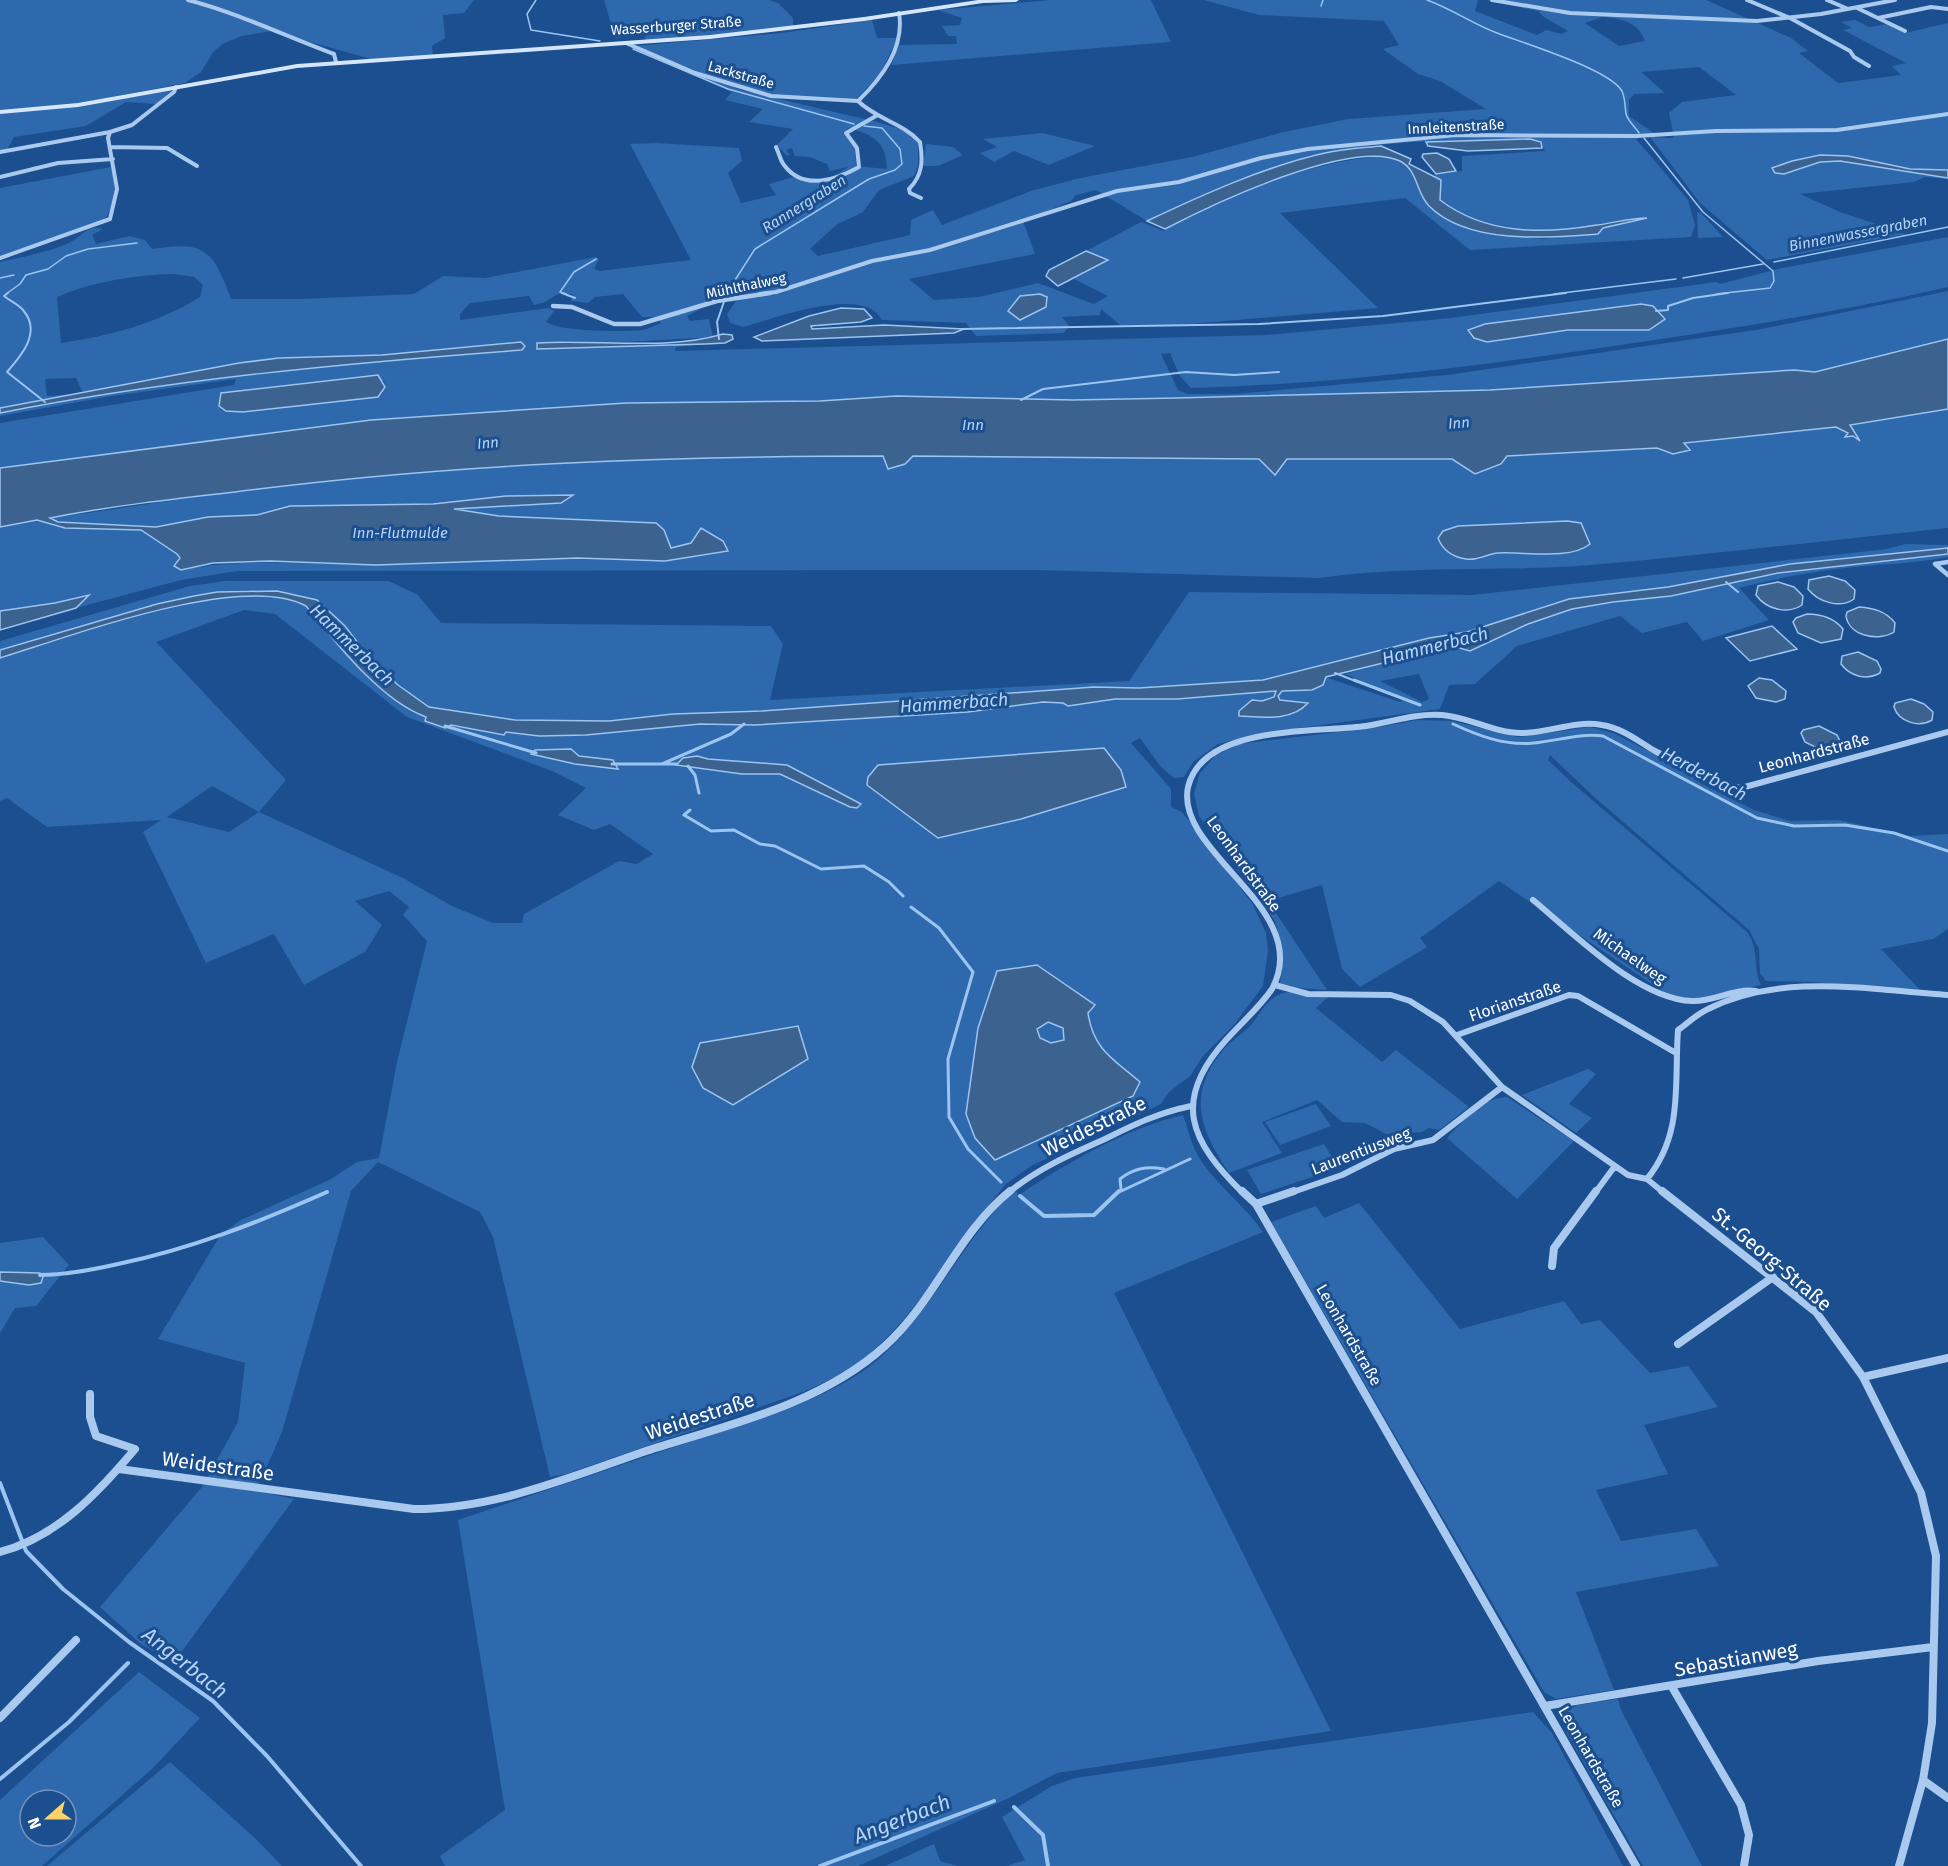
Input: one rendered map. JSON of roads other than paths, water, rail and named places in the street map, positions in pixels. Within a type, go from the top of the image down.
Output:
[{"type":"main road","name":"Wasserburger Straße","points":[[0,112],[66,106],[268,70],[336,62],[452,57],[544,47],[626,43],[775,30],[983,1],[1016,0]]},
{"type":"street","points":[[188,0],[226,10],[266,29],[322,48],[334,54],[336,62]]},
{"type":"street","points":[[1492,0],[1570,13],[1725,21],[1790,18],[1895,0]]},
{"type":"street","points":[[1747,0],[1790,18],[1850,51],[1854,57],[1869,66]]},
{"type":"street","points":[[1827,0],[1848,9]]},
{"type":"street","points":[[1878,18],[1931,7],[1948,9]]},
{"type":"street","points":[[1855,8],[1905,31]]},
{"type":"street","points":[[899,13],[902,36],[882,76],[858,101],[876,116],[910,131],[920,142],[922,167],[919,180],[909,189],[910,193],[921,198]]},
{"type":"street","name":"Lackstraße","points":[[626,43],[695,73],[771,96],[858,101]]},
{"type":"street","points":[[0,152],[110,132],[132,125],[174,93],[176,87]]},
{"type":"street","name":"Innleitenstraße","points":[[976,234],[1034,219],[1060,208],[1112,193],[1179,182],[1261,158],[1308,149],[1456,135],[1637,136],[1726,131],[1837,130],[1948,114]]},
{"type":"street","points":[[776,147],[781,161],[795,175],[816,181],[828,181],[859,167],[861,156],[858,147],[846,133],[876,116]]},
{"type":"street","points":[[0,258],[106,222],[112,216],[117,186],[114,159],[108,138],[110,132]]},
{"type":"street","points":[[111,147],[167,148],[176,151],[186,163],[197,166]]},
{"type":"street","points":[[0,177],[58,163],[114,159]]},
{"type":"street","name":"Mühlthalweg","points":[[553,306],[572,308],[608,322],[629,325],[657,320],[717,301],[776,292],[872,261],[930,250],[976,234]]},
{"type":"street","points":[[1948,562],[1935,564],[1948,575]]},
{"type":"street","name":"Leonhardstraße","points":[[1275,985],[1279,947],[1274,931],[1256,900],[1195,824],[1187,804],[1188,786],[1199,763],[1222,748],[1239,741],[1367,726],[1422,714],[1463,718],[1517,733],[1543,732],[1581,724],[1601,725],[1621,732],[1724,785],[1741,788],[1948,732]]},
{"type":"street","name":"Michaelweg","points":[[1533,900],[1642,984],[1669,998],[1694,1001],[1741,988],[1758,991]]},
{"type":"street","points":[[1191,1106],[1196,1085],[1205,1067],[1275,985],[1308,994],[1391,995],[1410,1001],[1429,1012],[1457,1035],[1502,1087],[1628,1175],[1647,1179],[1654,1172],[1669,1136],[1678,1091],[1676,1053],[1678,1030],[1696,1014],[1767,988],[1817,987],[1948,995]]},
{"type":"street","name":"Florianstraße","points":[[1457,1035],[1569,995],[1578,996],[1676,1053]]},
{"type":"street","name":"Laurentiusweg","points":[[1257,1204],[1342,1175],[1394,1149],[1433,1140],[1502,1087]]},
{"type":"street","name":"Leonhardstraße","points":[[1191,1106],[1198,1134],[1208,1154],[1225,1177],[1257,1204],[1636,1866]]},
{"type":"street","name":"Weidestraße","points":[[119,1469],[403,1508],[449,1509],[499,1500],[771,1410],[814,1393],[849,1374],[874,1355],[900,1330],[971,1233],[1004,1197],[1022,1183],[1050,1164],[1164,1111],[1191,1106]]},
{"type":"street","points":[[1552,1266],[1554,1248],[1615,1166]]},
{"type":"street","name":"St.-Georg-Straße","points":[[1647,1179],[1816,1312],[1863,1377],[1921,1493],[1936,1556],[1932,1723],[1923,1780],[1899,1866]]},
{"type":"street","points":[[1678,1344],[1773,1277]]},
{"type":"street","points":[[1863,1377],[1948,1358]]},
{"type":"street","points":[[0,1552],[14,1550],[84,1506],[135,1449],[96,1436],[90,1417],[90,1394]]},
{"type":"street","points":[[0,1718],[76,1640]]},
{"type":"street","name":"Sebastianweg","points":[[1545,1706],[1672,1688],[1818,1661],[1933,1647]]},
{"type":"street","points":[[1672,1688],[1742,1805],[1749,1835],[1744,1866]]},
{"type":"street","points":[[1923,1780],[1948,1798]]},
{"type":"water","points":[[1530,139],[1541,142],[1542,148],[1468,151],[1428,146],[1426,142]]},
{"type":"water","points":[[1381,146],[1411,159],[1409,164],[1441,180],[1440,200],[1476,220],[1496,226],[1556,230],[1647,218],[1603,228],[1598,234],[1533,237],[1486,233],[1445,219],[1425,201],[1414,176],[1406,165],[1400,161],[1378,156],[1349,158],[1282,177],[1248,190],[1165,229],[1147,221],[1212,191],[1280,165],[1332,152]]},
{"type":"water","points":[[1437,153],[1449,159],[1456,171],[1436,174],[1422,157],[1423,154]]},
{"type":"water","points":[[1820,155],[1848,156],[1910,169],[1948,170],[1948,178],[1840,161],[1820,162],[1784,174],[1775,173],[1772,168]]},
{"type":"water","points":[[1086,251],[1108,260],[1058,286],[1046,276],[1049,270]]},
{"type":"water","points":[[1040,294],[1047,297],[1046,307],[1020,320],[1008,311],[1020,296]]},
{"type":"water","points":[[1641,304],[1653,306],[1665,319],[1649,330],[1568,330],[1487,342],[1474,338],[1468,330],[1485,324]]},
{"type":"water","points":[[841,308],[864,309],[872,318],[861,322],[811,326],[812,329],[884,325],[964,329],[954,333],[762,341],[754,337],[809,316]]},
{"type":"water","points":[[723,334],[732,335],[733,339],[725,343],[537,349],[537,343],[678,342]]},
{"type":"water","points":[[1948,339],[1948,409],[1850,425],[1860,441],[1853,436],[1845,437],[1848,433],[1836,427],[1684,443],[1690,450],[1673,454],[1657,448],[1507,456],[1501,464],[1475,474],[1452,459],[1287,459],[1275,475],[1259,459],[913,456],[905,464],[888,469],[883,456],[639,460],[477,468],[316,482],[142,503],[50,518],[58,522],[156,527],[208,517],[257,515],[290,506],[433,504],[506,496],[573,495],[561,503],[454,509],[499,516],[656,523],[664,530],[671,548],[691,543],[701,528],[723,541],[728,551],[665,561],[578,558],[376,565],[270,561],[213,563],[181,570],[174,566],[180,558],[177,554],[141,530],[65,528],[37,520],[0,527],[0,468],[371,420],[626,403],[820,401],[896,396],[1073,400],[1490,390],[1794,370],[1815,372]]},
{"type":"water","points":[[521,342],[525,346],[522,350],[260,374],[130,391],[0,413],[0,408],[239,363],[279,358],[382,355]]},
{"type":"water","points":[[378,375],[385,387],[378,397],[243,412],[226,411],[219,406],[221,393]]},
{"type":"water","points":[[1567,521],[1581,523],[1590,544],[1581,549],[1558,554],[1498,553],[1466,559],[1449,553],[1438,538],[1443,531],[1458,526]]},
{"type":"water","name":"Hammerbach","points":[[1948,548],[1948,554],[1778,573],[1671,596],[1572,609],[1528,624],[1470,651],[1453,646],[1326,677],[1323,685],[1312,690],[1282,691],[1278,696],[1280,700],[1308,703],[1293,713],[1276,717],[1239,716],[1239,711],[1252,700],[1262,701],[1274,697],[1276,691],[1177,699],[1115,699],[1068,706],[1063,703],[1043,702],[968,712],[754,725],[700,724],[586,735],[539,736],[506,732],[504,735],[451,725],[445,728],[425,721],[426,717],[409,709],[376,685],[345,653],[306,606],[277,597],[241,596],[155,611],[0,658],[0,650],[157,604],[217,592],[277,591],[317,600],[345,626],[371,660],[398,685],[429,707],[515,720],[609,721],[673,714],[762,711],[1094,687],[1139,688],[1263,680],[1429,638],[1467,632],[1569,599],[1668,587],[1790,564]]},
{"type":"water","points":[[1829,576],[1845,581],[1855,590],[1854,599],[1836,604],[1823,601],[1812,594],[1808,589],[1809,580]]},
{"type":"water","points":[[1778,582],[1794,587],[1803,596],[1802,605],[1790,610],[1777,609],[1765,604],[1756,595],[1758,586]]},
{"type":"water","points":[[89,595],[76,608],[0,630],[0,611],[55,603]]},
{"type":"water","points":[[1859,607],[1874,609],[1888,616],[1895,623],[1894,632],[1881,637],[1873,637],[1853,628],[1848,623],[1847,612]]},
{"type":"water","points":[[1807,614],[1822,616],[1836,622],[1843,629],[1841,639],[1821,643],[1798,633],[1793,622],[1796,618]]},
{"type":"water","points":[[1772,626],[1797,649],[1750,661],[1726,638]]},
{"type":"water","points":[[1858,652],[1877,661],[1881,669],[1880,673],[1869,677],[1859,676],[1849,672],[1841,664],[1842,656]]},
{"type":"water","points":[[1759,678],[1772,680],[1786,691],[1785,699],[1776,702],[1756,698],[1748,686]]},
{"type":"water","points":[[1911,699],[1924,704],[1933,712],[1932,720],[1916,723],[1900,716],[1894,707],[1895,703]]},
{"type":"water","points":[[1819,726],[1837,735],[1841,743],[1840,747],[1823,751],[1805,742],[1801,733],[1803,730]]},
{"type":"water","points":[[1104,748],[1121,770],[1126,787],[1021,819],[938,838],[867,785],[868,777],[878,765]]},
{"type":"water","points":[[571,749],[579,756],[613,760],[618,769],[575,764],[531,754],[535,750]]},
{"type":"water","points":[[697,756],[708,759],[787,765],[861,804],[857,808],[850,807],[780,774],[742,774],[676,765],[683,758]]},
{"type":"water","points":[[1037,965],[1095,1005],[1088,1013],[1094,1036],[1113,1060],[1140,1082],[1133,1096],[995,1160],[975,1138],[966,1114],[978,1028],[997,971]],"holes":[[[1048,1022],[1063,1028],[1064,1040],[1051,1043],[1040,1038],[1037,1029]]]},
{"type":"water","points":[[798,1026],[808,1059],[733,1105],[703,1088],[692,1067],[700,1043]]},
{"type":"water","points":[[0,1272],[40,1273],[43,1277],[41,1283],[29,1285],[0,1281]]},
{"type":"waterway","points":[[536,0],[527,14],[531,30],[600,41]]},
{"type":"waterway","points":[[1321,6],[1323,0]]},
{"type":"waterway","points":[[1427,0],[1488,29],[1601,74],[1622,91],[1627,117],[1639,133]]},
{"type":"waterway","name":"Rannergraben","points":[[633,49],[728,89],[854,124]]},
{"type":"waterway","name":"Rannergraben","points":[[726,294],[755,249],[869,179],[895,170],[902,164],[900,149],[882,128],[864,126]]},
{"type":"waterway","points":[[1644,138],[1703,212],[1773,271],[1774,281],[1770,288],[1716,294]]},
{"type":"waterway","name":"Binnenwassergraben","points":[[1774,262],[1948,227]]},
{"type":"waterway","points":[[6,294],[20,284],[26,275],[48,269],[66,256],[88,249],[137,243]]},
{"type":"waterway","points":[[566,294],[560,292],[574,272],[596,259]]},
{"type":"waterway","name":"Binnenwassergraben","points":[[1683,278],[1763,264]]},
{"type":"waterway","points":[[0,278],[14,275]]},
{"type":"waterway","points":[[1554,294],[1676,279]]},
{"type":"waterway","points":[[8,293],[4,296],[23,310],[31,327],[24,351],[7,372],[45,402]]},
{"type":"waterway","points":[[562,293],[575,298]]},
{"type":"waterway","name":"Rannergraben","points":[[719,339],[717,322],[727,293]]},
{"type":"waterway","points":[[961,329],[1259,324],[1383,316],[1566,293]]},
{"type":"waterway","points":[[1656,311],[1668,310],[1668,306],[1693,298],[1728,293]]},
{"type":"waterway","points":[[1021,400],[1043,389],[1186,372],[1234,375],[1279,372]]},
{"type":"waterway","points":[[1726,582],[1738,592]]},
{"type":"waterway","name":"Herderbach","points":[[1335,673],[1358,682]]},
{"type":"waterway","name":"Herderbach","points":[[1354,680],[1420,705]]},
{"type":"waterway","points":[[662,764],[731,734],[744,724]]},
{"type":"waterway","name":"Herderbach","points":[[1453,724],[1482,736],[1523,744],[1603,736],[1757,818],[1794,826],[1845,825],[1894,833],[1948,851]]},
{"type":"waterway","points":[[445,726],[536,753]]},
{"type":"waterway","points":[[612,764],[662,764]]},
{"type":"waterway","points":[[662,764],[677,764]]},
{"type":"waterway","points":[[688,766],[695,775],[699,793]]},
{"type":"waterway","points":[[690,810],[684,815],[711,831],[734,830],[760,844],[775,846],[821,869],[864,866],[889,882],[903,896]]},
{"type":"waterway","points":[[911,907],[939,928],[973,972],[948,1059],[949,1117],[968,1149],[1001,1182]]},
{"type":"waterway","points":[[1117,1193],[1190,1159]]},
{"type":"waterway","points":[[1121,1189],[1120,1179],[1130,1172],[1146,1168],[1164,1169]]},
{"type":"waterway","points":[[1020,1196],[1044,1216],[1094,1215],[1119,1191]]},
{"type":"waterway","points":[[40,1275],[89,1270],[172,1251],[250,1224],[327,1192]]},
{"type":"waterway","name":"Angerbach","points":[[0,1483],[26,1551],[63,1589],[129,1642],[213,1701],[267,1756],[361,1866]]},
{"type":"waterway","points":[[0,1779],[69,1722],[128,1663]]},
{"type":"waterway","name":"Angerbach","points":[[820,1866],[994,1801]]},
{"type":"waterway","name":"Angerbach","points":[[1014,1807],[1043,1835],[1048,1866]]},
{"type":"water label","name":"Inn","points":[[1459,423]]},
{"type":"water label","name":"Inn","points":[[973,425]]},
{"type":"water label","name":"Inn","points":[[488,443]]},
{"type":"water label","name":"Inn-Flutmulde","points":[[400,533]]}]
